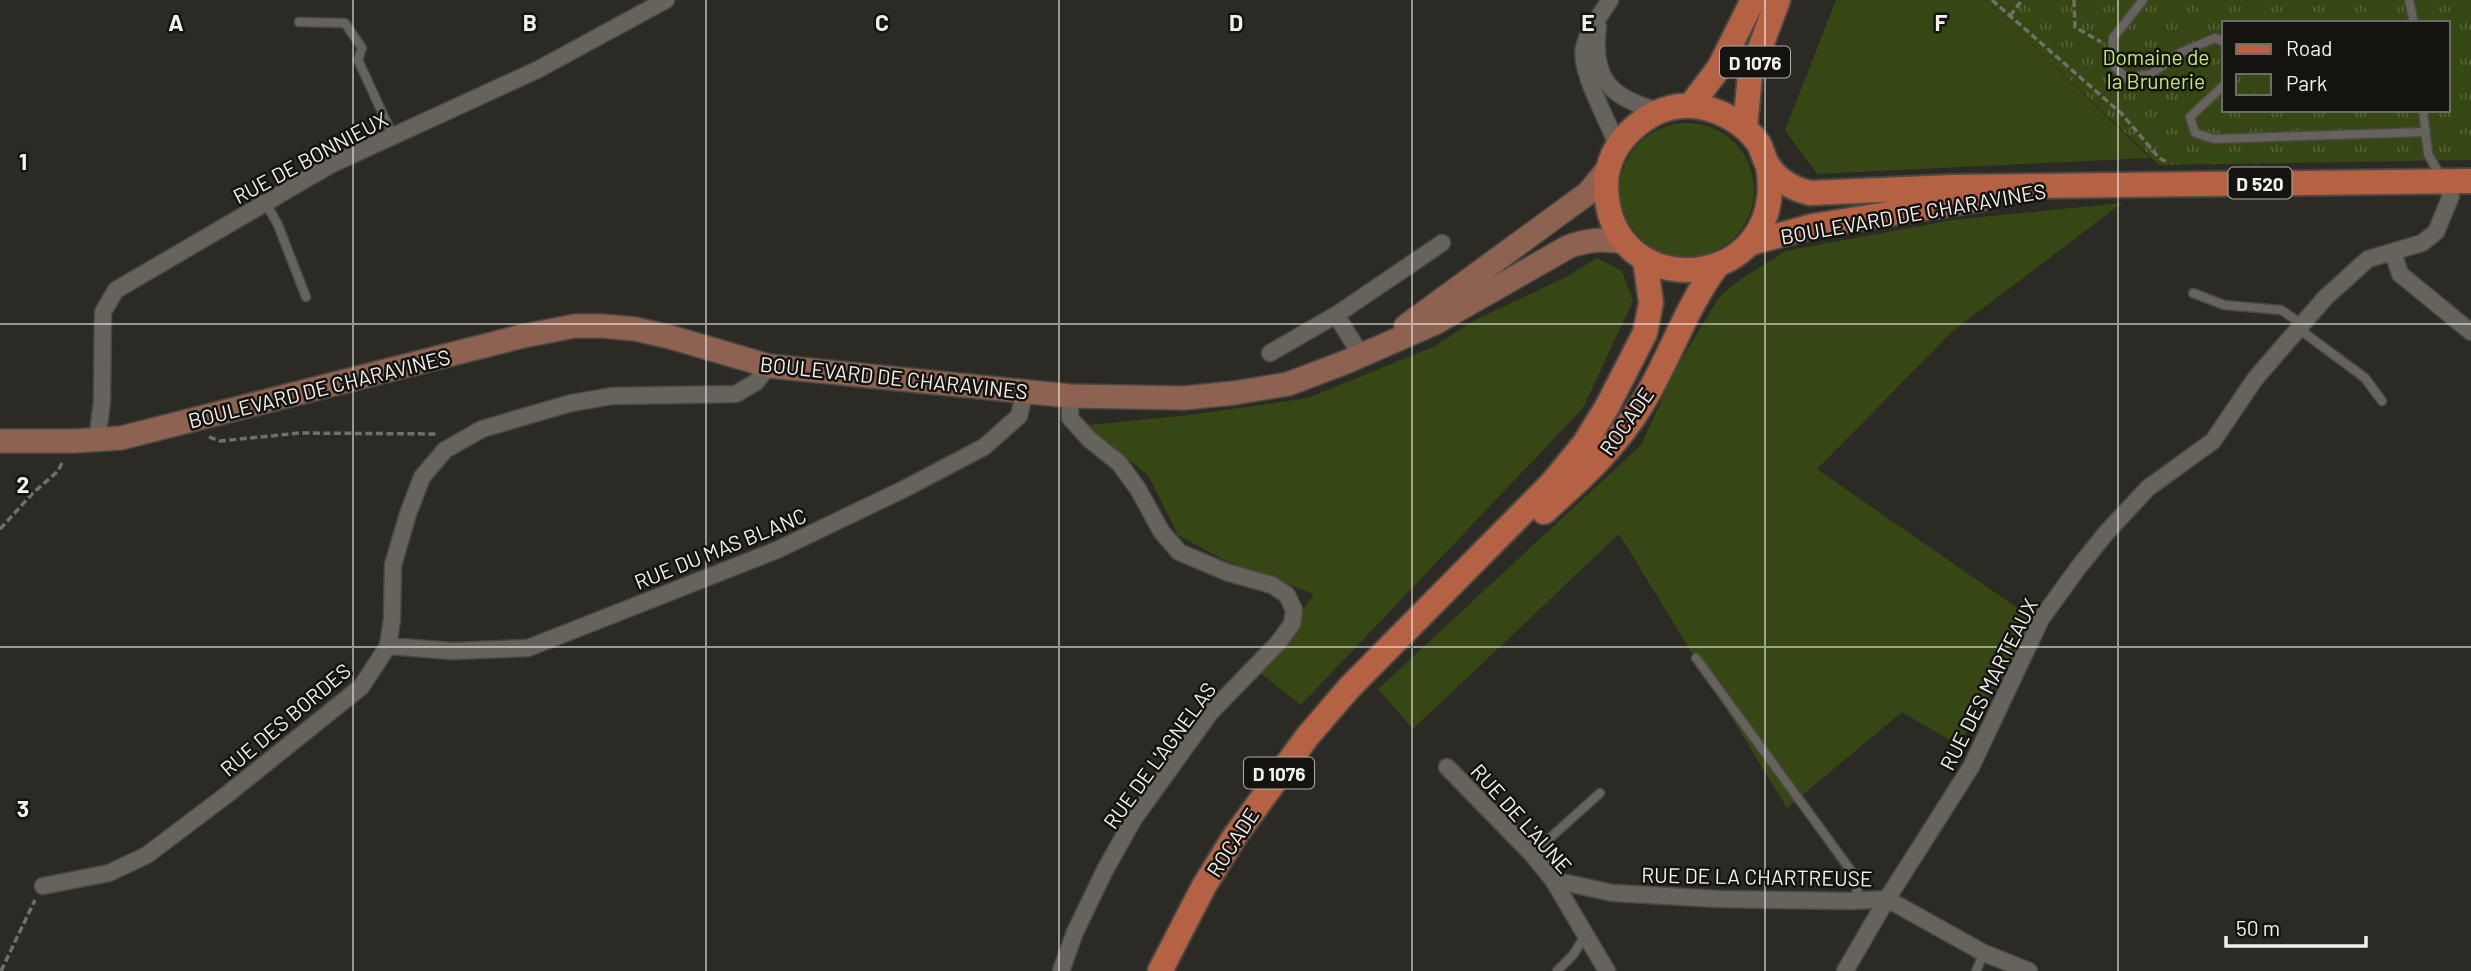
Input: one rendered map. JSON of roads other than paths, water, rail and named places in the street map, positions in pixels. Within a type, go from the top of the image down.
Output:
[{"type":"main road","name":"D 1076","points":[[1690,106],[1719,68],[1753,0]]},
{"type":"main road","name":"D 1076","points":[[1745,128],[1750,75],[1778,0]]},
{"type":"main road","name":"BOULEVARD DE CHARAVINES","points":[[1690,106],[1710,108],[1745,128],[1759,145],[1768,165],[1771,186],[1769,206],[1762,226],[1751,243],[1735,257],[1716,267],[1692,271],[1667,268],[1645,259],[1625,242],[1608,208],[1605,190],[1607,170],[1617,146],[1635,125],[1659,111],[1690,106]]},
{"type":"main road","name":"BOULEVARD DE CHARAVINES","points":[[1768,165],[1785,183],[1810,193],[1952,187],[2471,181]]},
{"type":"main road","name":"BOULEVARD DE CHARAVINES","points":[[1369,351],[1588,193],[1607,170]]},
{"type":"main road","name":"BOULEVARD DE CHARAVINES","points":[[1751,243],[1813,226],[2075,185]]},
{"type":"main road","name":"BOULEVARD DE CHARAVINES","points":[[0,441],[18,443],[121,438],[523,335],[575,326],[635,329],[769,366],[1070,396],[1184,398],[1234,393],[1288,383],[1435,323],[1568,247],[1585,240],[1625,242]]},
{"type":"main road","name":"ROCADE","points":[[1160,971],[1204,886],[1268,788],[1307,737],[1349,688],[1552,483],[1584,444],[1634,356],[1650,315],[1650,289],[1645,259]]},
{"type":"main road","name":"ROCADE","points":[[1436,601],[1535,521],[1608,451],[1644,401],[1696,295],[1716,267]]},
{"type":"street","name":"RUE DE BONNIEUX","points":[[86,440],[102,402],[103,312],[116,290],[330,165],[537,70],[666,0]]},
{"type":"street","points":[[1610,0],[1584,45],[1582,57],[1585,71],[1617,146]]},
{"type":"street","points":[[1598,19],[1596,56],[1601,73],[1611,89],[1622,99],[1659,111]]},
{"type":"street","name":"RUE DES MARTEAUX","points":[[1845,971],[1887,899],[1971,767],[2048,609],[2106,533],[2148,488],[2213,441],[2255,379],[2325,298],[2368,259],[2422,243],[2436,232],[2451,196],[2444,182]]},
{"type":"street","points":[[1270,353],[1336,315],[1442,243]]},
{"type":"street","points":[[2393,252],[2400,274],[2468,324]]},
{"type":"street","points":[[1336,315],[1369,351]]},
{"type":"street","name":"RUE DES BORDES","points":[[43,886],[109,873],[147,855],[361,687],[388,646],[392,619],[393,565],[422,477],[445,450],[482,429],[571,403],[612,396],[736,394],[756,382],[769,366]]},
{"type":"street","name":"RUE DU MAS BLANC","points":[[388,646],[452,652],[528,648],[777,550],[984,447],[1019,416],[1025,391]]},
{"type":"street","name":"RUE DE L'AGNELAS","points":[[1061,971],[1105,870],[1133,820],[1210,713],[1278,643],[1292,624],[1294,610],[1287,595],[1272,585],[1226,572],[1179,552],[1161,531],[1138,489],[1119,463],[1089,439],[1070,418],[1070,396]]},
{"type":"street","name":"RUE DE L'AUNE","points":[[1447,767],[1532,854],[1553,880],[1607,971]]},
{"type":"street","name":"RUE DE LA CHARTREUSE","points":[[1553,880],[1613,893],[1719,899],[1887,899],[1984,953],[2029,971]]},
{"type":"lane","points":[[2143,0],[2113,38],[2112,64],[2126,78],[2151,74],[2180,53],[2215,38],[2222,41]]},
{"type":"lane","points":[[2409,0],[2414,21]]},
{"type":"lane","points":[[299,22],[345,23],[362,48],[358,60],[393,136]]},
{"type":"lane","points":[[2222,87],[2190,117],[2195,133],[2214,139],[2426,132]]},
{"type":"lane","points":[[2423,112],[2428,154],[2444,182]]},
{"type":"lane","points":[[265,203],[278,225],[306,298]]},
{"type":"lane","points":[[2193,293],[2224,305],[2281,310],[2365,378],[2382,401]]},
{"type":"lane","points":[[1696,658],[1860,883],[1853,901]]},
{"type":"lane","points":[[1532,854],[1600,793]]},
{"type":"lane","points":[[1557,971],[1573,955],[1587,934]]},
{"type":"lane","points":[[1976,971],[1984,953]]},
{"type":"park label","name":"Domaine de la Brunerie","points":[[2156,68]]}]
